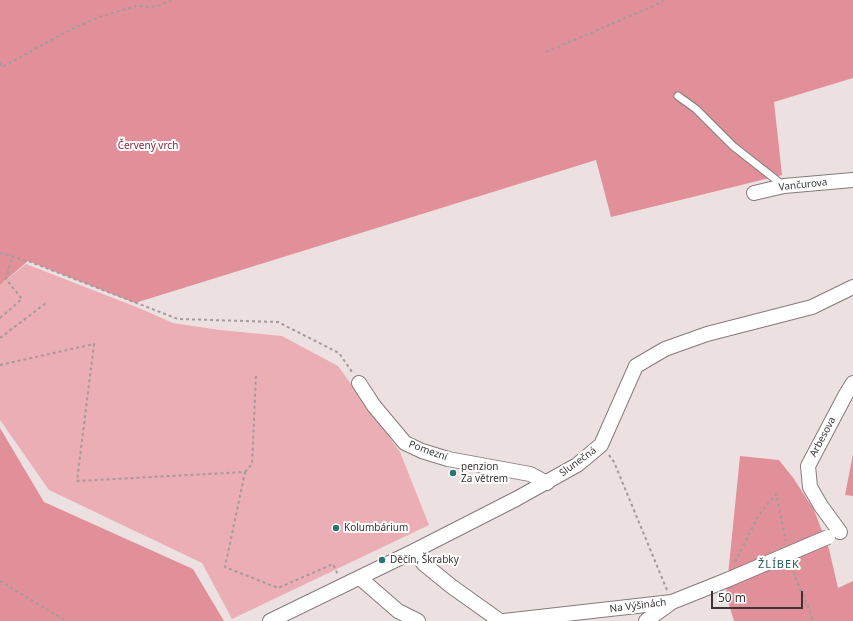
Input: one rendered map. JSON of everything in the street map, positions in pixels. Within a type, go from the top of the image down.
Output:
[{"type":"street","name":"Vančurova","points":[[754,192],[784,186],[853,180]]},
{"type":"street","name":"Slunečná","points":[[270,621],[343,587],[414,551],[577,465],[601,445],[636,366],[665,349],[707,334],[812,307],[853,287]]},
{"type":"street","name":"Pomezní","points":[[359,383],[374,406],[405,443],[422,451],[448,459],[530,474],[547,482]]},
{"type":"street","name":"Arbesova","points":[[840,532],[821,506],[810,487],[808,466],[845,396],[853,384]]},
{"type":"street","name":"Na Výšinách","points":[[504,621],[672,602],[840,532]]},
{"type":"street","points":[[414,551],[424,564],[451,586],[500,621]]},
{"type":"street","points":[[360,578],[398,611],[418,621]]},
{"type":"street","points":[[646,621],[672,602]]},
{"type":"lane","points":[[678,96],[696,108],[733,146],[784,186]]},
{"type":"path","points":[[0,63],[2,67],[64,33],[99,17],[136,6],[155,6],[173,0]]},
{"type":"path","points":[[546,52],[665,0]]},
{"type":"path","points":[[0,253],[28,261],[178,319],[278,322],[339,353],[359,383]]},
{"type":"path","points":[[0,318],[22,299],[6,279],[12,257]]},
{"type":"path","points":[[0,338],[46,303]]},
{"type":"path","points":[[0,365],[94,344],[77,482],[245,472]]},
{"type":"path","points":[[256,375],[252,464],[245,472],[225,567],[278,588],[333,564],[343,587]]},
{"type":"path","points":[[601,445],[614,462],[672,602]]},
{"type":"path","points":[[0,581],[66,621]]},
{"type":"shaded area","points":[[26,264],[139,308],[173,323],[220,330],[282,336],[338,366],[400,452],[429,525],[232,619],[202,563],[49,490],[0,420],[0,285]]},
{"type":"green space","name":"Červený vrch","points":[[0,0],[853,0],[853,78],[774,102],[782,175],[611,217],[596,160],[135,303],[28,261],[0,285]]},
{"type":"green space","points":[[0,428],[44,502],[193,569],[224,621],[0,621]]},
{"type":"green space","points":[[853,454],[853,496],[845,495]]},
{"type":"green space","points":[[740,456],[779,460],[794,479],[814,510],[829,549],[838,588],[853,581],[853,621],[734,621],[726,595]]},
{"type":"place","name":"penzion Za větrem","points":[[453,473]]},
{"type":"place","name":"Kolumbárium","points":[[336,528]]},
{"type":"place","name":"Děčín, Škrabky","points":[[382,560]]},
{"type":"district","name":"ŽLÍBEK","points":[[779,565]]}]
